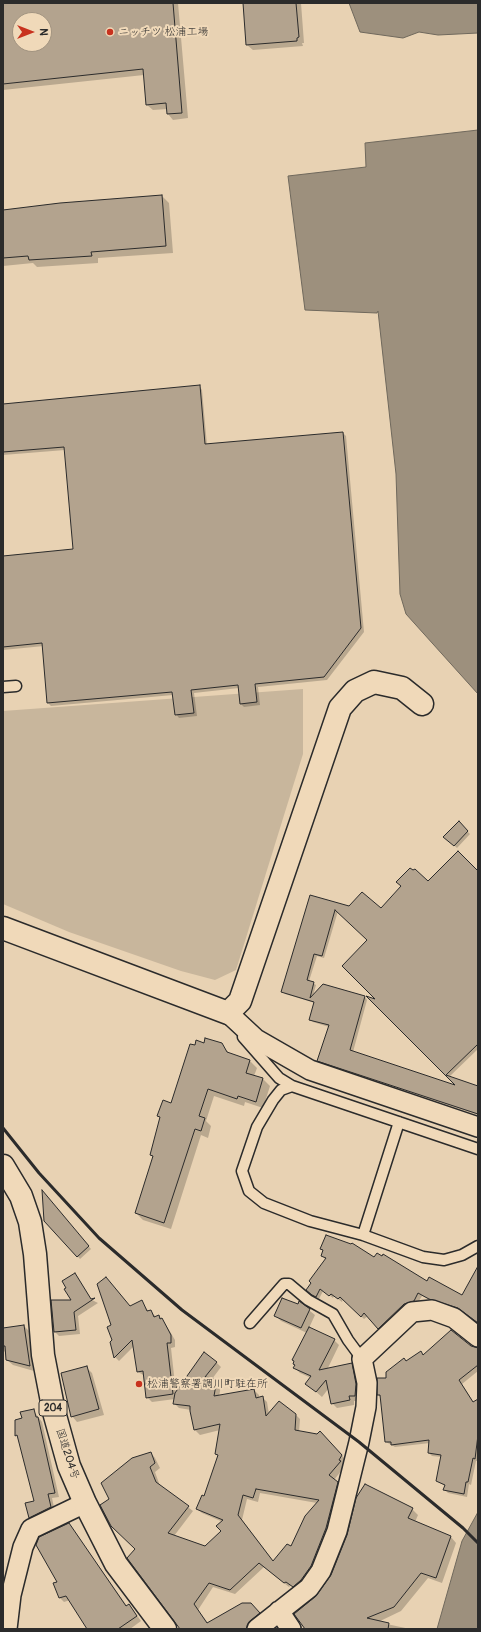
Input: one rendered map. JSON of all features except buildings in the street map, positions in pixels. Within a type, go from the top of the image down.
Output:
[{"type":"main road","points":[[3,928],[228,1013],[240,1001],[340,708],[354,691],[374,682],[402,688],[422,704]]},
{"type":"main road","name":"国道204号","points":[[3,1166],[21,1196],[30,1222],[35,1254],[43,1355],[54,1412],[69,1466],[85,1503],[116,1564],[165,1629]]},
{"type":"street","points":[[228,1013],[256,1039],[310,1070],[478,1126]]},
{"type":"street","points":[[257,1629],[309,1588],[321,1571],[337,1531],[360,1442],[366,1407],[367,1383],[362,1359],[412,1312],[432,1310],[454,1318],[478,1337]]},
{"type":"street","points":[[7,1629],[13,1589],[23,1547],[31,1529],[85,1503]]},
{"type":"street","points":[[279,1612],[291,1629]]},
{"type":"lane","points":[[3,687],[16,686]]},
{"type":"lane","points":[[228,1013],[245,1040],[279,1078],[292,1086],[478,1148]]},
{"type":"lane","points":[[292,1086],[281,1090],[273,1100],[257,1127],[242,1171],[249,1191],[264,1203],[310,1220],[363,1235],[423,1257],[444,1260],[462,1254],[478,1246]]},
{"type":"lane","points":[[363,1235],[398,1122]]},
{"type":"lane","points":[[250,1323],[284,1284],[289,1284],[308,1300],[333,1314],[348,1340],[362,1359]]},
{"type":"shaded area","points":[[349,3],[478,3],[478,33],[438,35],[419,32],[403,38],[360,32]]},
{"type":"shaded area","points":[[478,130],[478,694],[406,614],[400,594],[396,474],[378,311],[377,313],[305,310],[288,176],[366,167],[365,143]]},
{"type":"shaded area","points":[[303,689],[303,754],[236,970],[215,980],[181,971],[69,932],[3,904],[3,711]]},
{"type":"shaded area","points":[[478,1512],[478,1629],[437,1629],[462,1541]]},
{"type":"railway","points":[[3,1128],[39,1173],[99,1238],[182,1310],[359,1442],[463,1528],[478,1543]]},
{"type":"place","name":"ニッチツ 松浦工場","points":[[110,32]]},
{"type":"place","name":"松浦警察署調川町駐在所","points":[[139,1384]]}]
